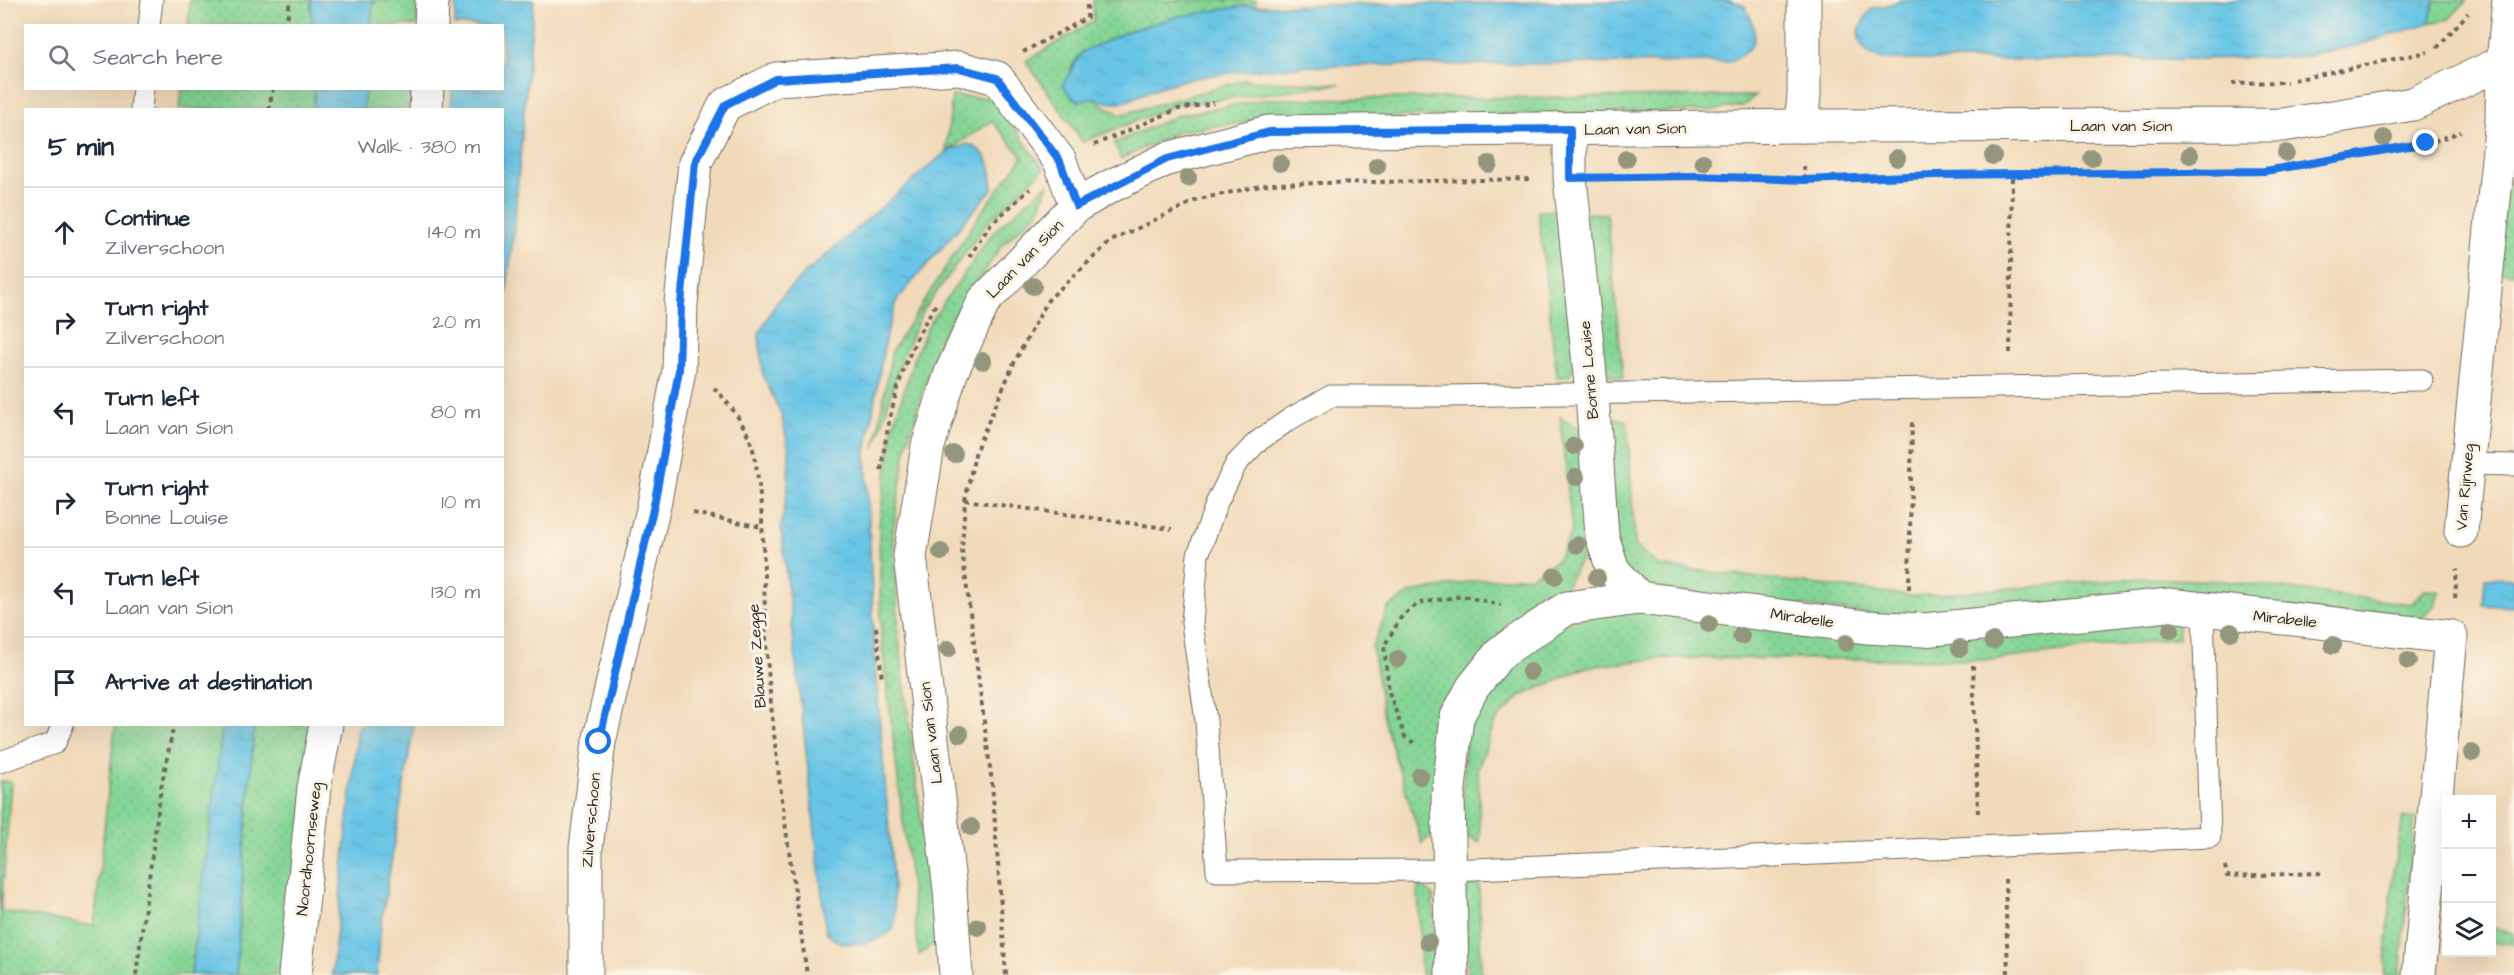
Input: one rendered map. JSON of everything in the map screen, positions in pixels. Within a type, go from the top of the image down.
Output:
[{"type":"street","points":[[430,24],[432,0]]},
{"type":"street","points":[[1801,126],[1804,94],[1804,0]]},
{"type":"street","name":"Van Rijnweg","points":[[2461,531],[2508,60],[2509,0]]},
{"type":"street","name":"Laan van Sion","points":[[956,975],[950,890],[910,556],[928,446],[951,373],[979,311],[984,301],[1076,206],[1167,159],[1269,132],[1801,126],[2283,125],[2413,104],[2508,60]]},
{"type":"street","name":"Zilverschoon","points":[[586,975],[586,848],[599,742],[654,505],[679,370],[681,304],[695,163],[725,105],[776,79],[959,68],[997,78]]},
{"type":"street","points":[[997,78],[1060,161],[1076,206]]},
{"type":"street","points":[[426,108],[427,90]]},
{"type":"street","name":"Bonne Louise","points":[[1570,129],[1570,178],[1592,394],[1602,536],[1613,570],[1639,598]]},
{"type":"street","name":"Mirabelle","points":[[1452,975],[1448,798],[1457,717],[1473,687],[1501,652],[1567,608],[1639,598],[1866,627],[1923,630],[2169,605],[2451,637]]},
{"type":"street","points":[[2419,975],[2451,637]]},
{"type":"street","name":"Noordhoornseweg","points":[[295,975],[314,788],[326,726]]},
{"type":"lane","points":[[149,24],[152,0]]},
{"type":"lane","points":[[141,108],[143,90]]},
{"type":"lane","points":[[2203,610],[2210,837],[1451,870],[1217,871],[1206,721],[1192,623],[1198,555],[1217,502],[1236,464],[1257,442],[1290,419],[1331,396],[1592,394],[2422,380]]},
{"type":"lane","points":[[2466,464],[2514,465]]},
{"type":"lane","points":[[0,762],[55,743],[62,726]]},
{"type":"path","points":[[285,24],[290,0]]},
{"type":"path","points":[[997,78],[1022,52],[1087,18],[1087,0]]},
{"type":"path","points":[[2229,83],[2287,82],[2436,50]]},
{"type":"path","points":[[269,108],[273,90]]},
{"type":"path","points":[[965,263],[990,225],[1060,161],[1114,135],[1178,109],[1224,101]]},
{"type":"path","points":[[2426,143],[2502,119]]},
{"type":"path","points":[[1006,975],[992,783],[962,550],[965,500],[976,450],[1014,363],[1047,300],[1111,241],[1198,199],[1270,184],[1696,176],[1804,180],[2012,174],[2265,171],[2299,165]]},
{"type":"path","points":[[2010,387],[2012,174]]},
{"type":"path","points":[[881,471],[887,427],[906,360],[926,319],[939,300]]},
{"type":"path","name":"Blauwe Zegge","points":[[679,370],[699,375],[728,401],[747,437],[754,457],[761,502],[767,655],[782,793],[807,975]]},
{"type":"path","points":[[1908,629],[1912,388]]},
{"type":"path","points":[[965,500],[1205,534]]},
{"type":"path","points":[[654,505],[762,527]]},
{"type":"path","name":"Van Rijnweg","points":[[2451,637],[2461,531]]},
{"type":"path","points":[[1451,765],[1405,737],[1389,692],[1384,646],[1402,616],[1419,603],[1463,596],[1514,607],[1534,631]]},
{"type":"path","points":[[876,623],[882,681]]},
{"type":"path","points":[[1971,625],[1979,847]]},
{"type":"path","points":[[136,975],[161,788],[174,726]]},
{"type":"path","points":[[2210,837],[2222,851],[2227,876],[2322,873]]},
{"type":"path","points":[[2004,846],[2008,975]]},
{"type":"green space","points":[[190,0],[311,0],[312,24],[188,24]]},
{"type":"green space","points":[[373,0],[417,0],[417,24],[371,24]]},
{"type":"green space","points":[[1093,0],[1256,0],[1255,6],[1176,17],[1128,31],[1082,52],[1071,68],[1071,96],[1079,101],[1091,97],[1120,115],[1244,80],[1340,84],[1175,105],[1083,142],[1026,61],[1094,21]]},
{"type":"green space","points":[[2435,0],[2467,0],[2449,19],[2429,23]]},
{"type":"green space","points":[[181,90],[314,90],[314,108],[179,108]]},
{"type":"green space","points":[[365,90],[415,90],[414,108],[363,108]]},
{"type":"green space","points":[[952,96],[993,98],[1044,169],[987,223],[922,312],[902,358],[875,448],[892,351],[980,214],[1023,157],[992,121],[946,152]]},
{"type":"green space","points":[[1755,96],[1743,106],[1707,111],[1270,119],[1180,131],[1121,159],[1114,143],[1179,115],[1267,99]]},
{"type":"green space","points":[[2514,140],[2514,273],[2495,272]]},
{"type":"green space","points":[[1048,184],[1039,211],[1002,245],[940,337],[907,444],[893,531],[899,640],[936,942],[919,955],[881,636],[879,525],[893,427],[914,358],[930,322],[995,230]]},
{"type":"green space","points":[[1560,210],[1576,362],[1569,376],[1557,378],[1538,211]]},
{"type":"green space","points":[[1586,213],[1607,214],[1623,378],[1610,376],[1600,366]]},
{"type":"green space","points":[[1560,417],[1580,429],[1588,539],[1581,559],[1566,586],[1547,605],[1488,649],[1435,833],[1422,843],[1384,721],[1372,646],[1389,607],[1411,593],[1479,580],[1531,576],[1557,560],[1572,531]]},
{"type":"green space","points":[[1616,418],[1627,421],[1635,545],[1658,566],[1914,596],[2140,578],[2225,581],[2411,604],[2425,590],[2439,591],[2435,607],[2413,624],[1903,618],[1639,586],[1618,565],[1606,430]]},
{"type":"green space","points":[[1609,611],[2178,623],[2179,638],[1992,660],[1665,658],[1587,667],[1521,696],[1495,722],[1478,769],[1480,843],[1469,838],[1461,828],[1466,727],[1487,684],[1563,622]]},
{"type":"green space","points":[[115,726],[223,726],[191,975],[0,975],[0,781],[11,782],[1,911],[94,926]]},
{"type":"green space","points":[[254,726],[315,726],[283,975],[236,975]]},
{"type":"green space","points":[[2403,817],[2415,819],[2400,975],[2384,975],[2393,876]]},
{"type":"green space","points":[[1418,885],[1433,895],[1436,975],[1421,975]]},
{"type":"green space","points":[[1469,885],[1479,885],[1481,975],[1468,975],[1465,894]]},
{"type":"green space","points":[[2496,929],[2514,933],[2514,944],[2496,942]]},
{"type":"water","points":[[311,0],[373,0],[371,24],[312,24]]},
{"type":"water","points":[[456,0],[534,0],[504,315],[504,108],[451,108],[452,90],[504,90],[504,24],[455,24]]},
{"type":"water","points":[[1730,0],[1745,6],[1753,25],[1754,39],[1746,51],[1729,62],[1308,66],[1235,72],[1180,81],[1119,103],[1097,99],[1079,101],[1071,96],[1063,85],[1082,52],[1128,31],[1176,17],[1244,6]]},
{"type":"water","points":[[1901,0],[2435,0],[2429,23],[2356,46],[2296,57],[2140,60],[1883,60],[1866,50],[1861,44],[1859,31],[1866,16],[1873,8]]},
{"type":"water","points":[[314,90],[365,90],[363,108],[314,108]]},
{"type":"water","points":[[967,144],[981,151],[988,161],[992,189],[897,300],[886,335],[866,452],[875,667],[895,921],[893,930],[886,935],[868,942],[849,944],[832,938],[826,931],[781,527],[788,488],[789,449],[781,414],[763,375],[759,334],[777,301],[806,272],[946,152]]},
{"type":"water","points":[[2485,578],[2514,579],[2514,607],[2483,605]]},
{"type":"water","points":[[223,726],[254,726],[236,975],[191,975]]},
{"type":"water","points":[[358,726],[414,726],[381,923],[377,975],[332,975]]},
{"type":"route","points":[[599,742],[654,505],[679,370],[681,304],[695,163],[725,105],[776,79],[959,68],[997,78],[1060,161],[1076,206],[1167,159],[1269,132],[1570,129],[1570,178],[1696,176],[1804,180],[1935,175],[2265,171],[2426,143]]}]
